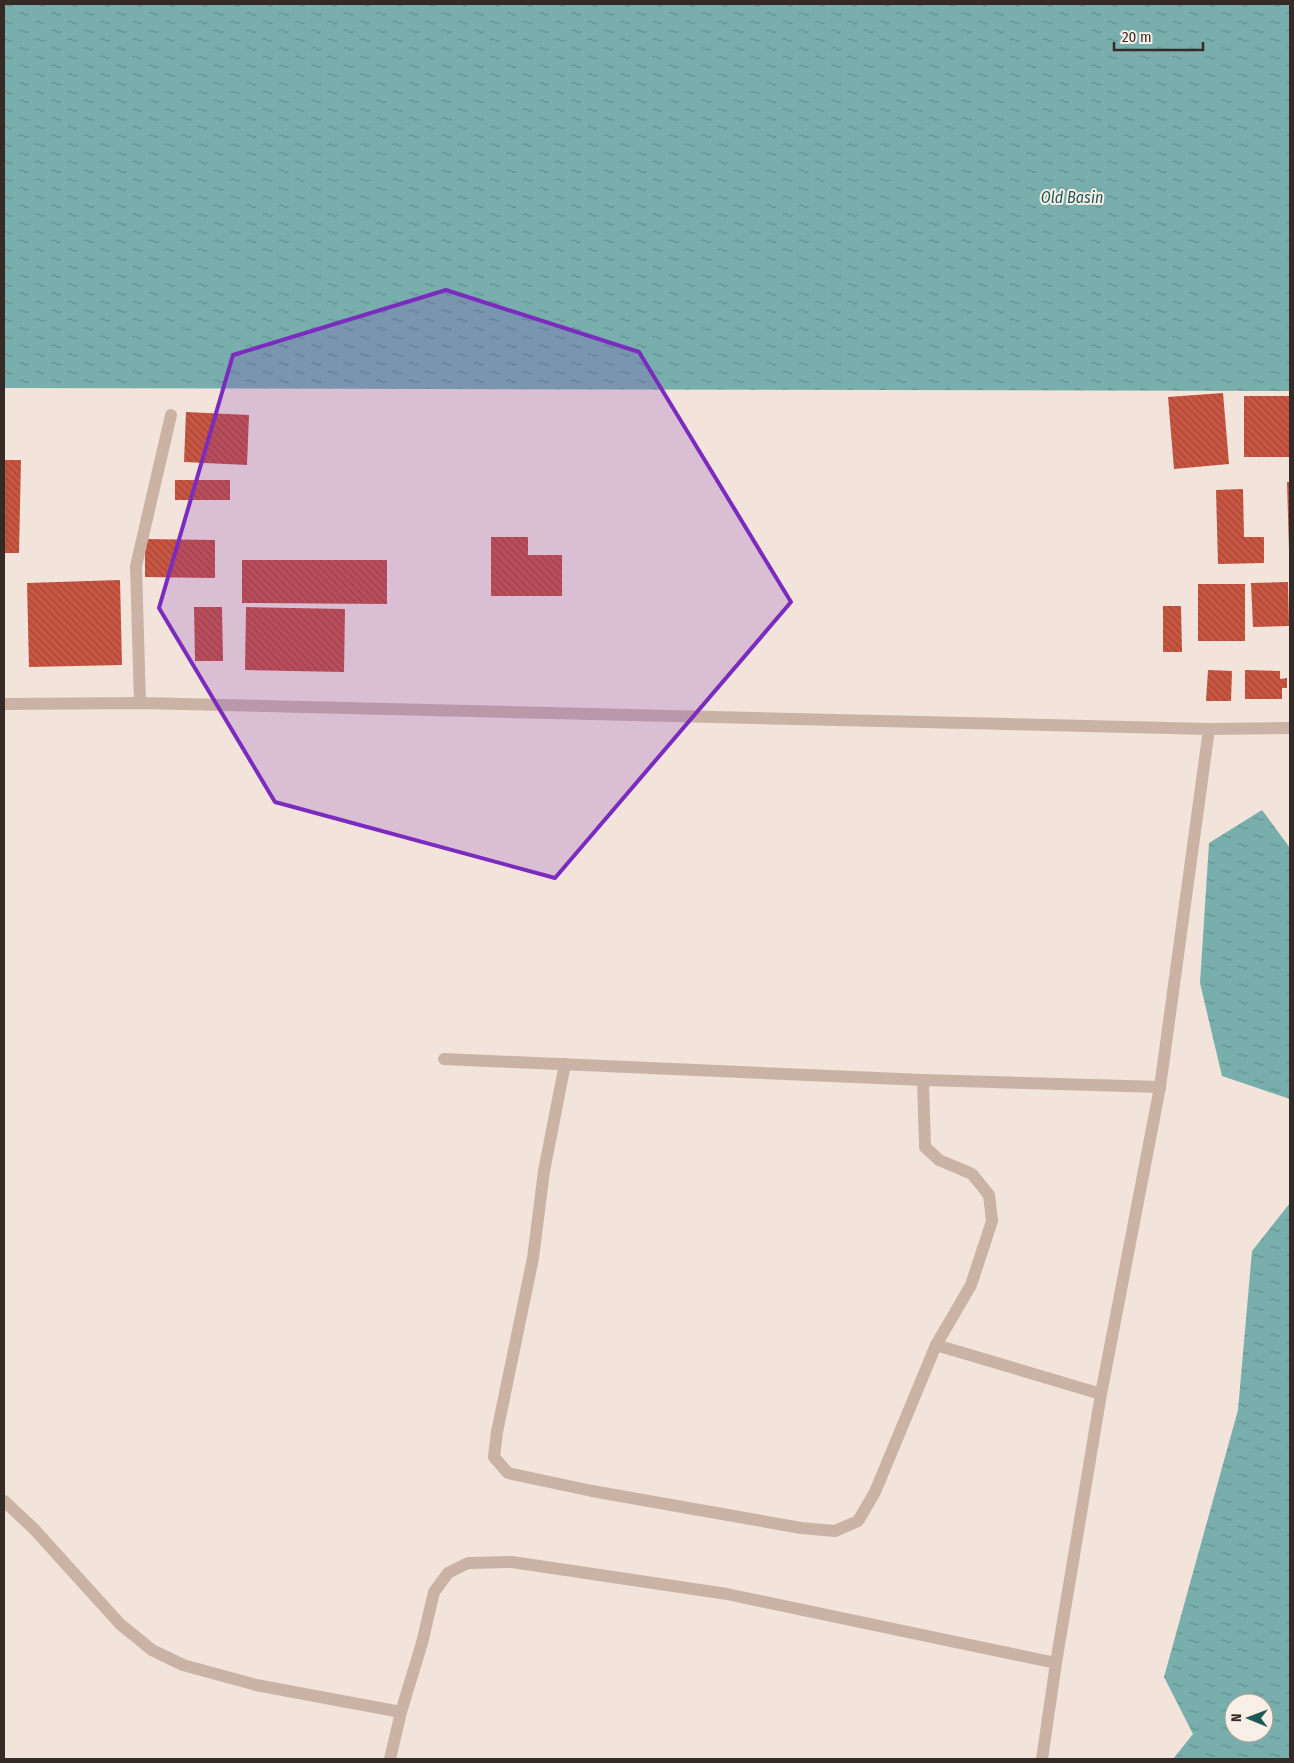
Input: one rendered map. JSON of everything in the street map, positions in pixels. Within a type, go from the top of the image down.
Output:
[{"type":"street","points":[[140,703],[136,566],[171,415]]},
{"type":"street","points":[[4,704],[140,703],[1209,729],[1290,728]]},
{"type":"street","points":[[1042,1759],[1101,1394],[1160,1087],[1209,729]]},
{"type":"street","points":[[444,1058],[923,1080],[1160,1087]]},
{"type":"street","points":[[564,1064],[544,1171],[534,1258],[497,1432],[494,1457],[508,1473],[592,1491],[801,1528],[835,1531],[858,1521],[875,1492],[936,1345],[971,1285],[992,1221],[989,1195],[972,1174],[939,1160],[925,1147],[923,1080]]},
{"type":"street","points":[[936,1345],[1101,1394]]},
{"type":"street","points":[[4,1501],[34,1529],[120,1624],[152,1650],[183,1665],[256,1685],[401,1712]]},
{"type":"street","points":[[390,1759],[434,1592],[448,1573],[468,1563],[512,1562],[727,1594],[1056,1663]]},
{"type":"highlighted area","points":[[446,290],[639,352],[791,602],[555,878],[275,802],[159,608],[233,355]]},
{"type":"water","name":"Old Basin","points":[[4,4],[1290,4],[1290,391],[4,388]]},
{"type":"water","points":[[1262,810],[1290,848],[1290,1099],[1222,1076],[1200,983],[1209,843]]},
{"type":"water","points":[[1290,1203],[1290,1759],[1173,1759],[1193,1734],[1164,1677],[1238,1410],[1252,1251]]},
{"type":"building","points":[[1223,393],[1229,464],[1174,469],[1168,397]]},
{"type":"building","points":[[1244,396],[1290,396],[1290,457],[1244,457]]},
{"type":"building","points":[[186,412],[249,415],[247,465],[184,462]]},
{"type":"building","points":[[4,460],[21,460],[19,553],[4,553]]},
{"type":"building","points":[[175,480],[230,480],[230,500],[175,500]]},
{"type":"building","points":[[1287,482],[1290,482],[1290,549],[1289,549]]},
{"type":"building","points":[[1243,489],[1244,537],[1264,537],[1264,563],[1218,564],[1216,490]]},
{"type":"building","points":[[491,537],[528,537],[528,555],[562,555],[562,596],[491,596]]},
{"type":"building","points":[[145,539],[215,540],[215,578],[145,577]]},
{"type":"building","points":[[242,560],[387,560],[387,604],[242,603]]},
{"type":"building","points":[[120,580],[122,665],[29,667],[27,583]]},
{"type":"building","points":[[1288,582],[1289,626],[1253,627],[1251,583]]},
{"type":"building","points":[[1198,584],[1245,584],[1245,641],[1198,641]]},
{"type":"building","points":[[1163,606],[1181,606],[1182,652],[1163,652]]},
{"type":"building","points":[[194,607],[222,607],[223,661],[195,661]]},
{"type":"building","points":[[246,607],[345,609],[344,672],[245,670]]},
{"type":"building","points":[[1208,670],[1232,671],[1231,701],[1206,701]]},
{"type":"building","points":[[1245,670],[1280,671],[1280,679],[1287,678],[1287,688],[1282,688],[1282,699],[1245,699]]}]
